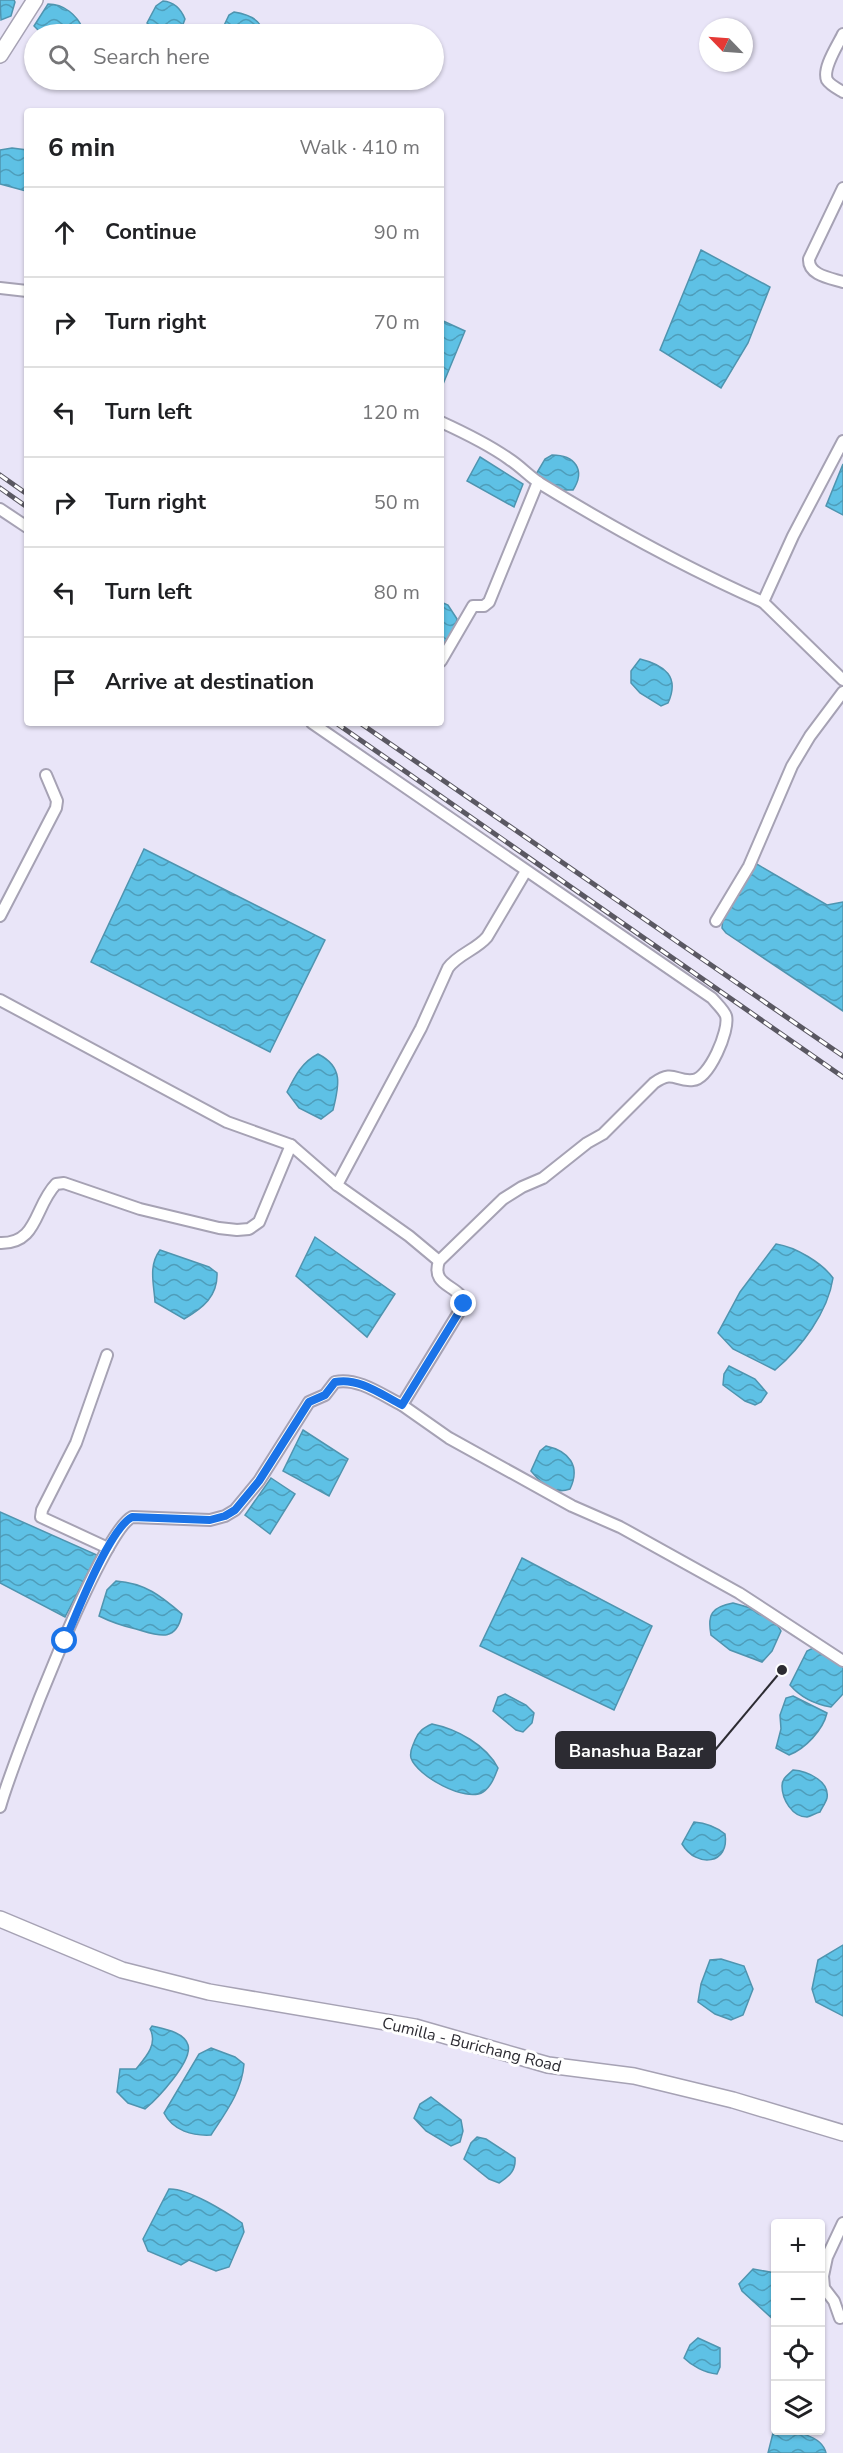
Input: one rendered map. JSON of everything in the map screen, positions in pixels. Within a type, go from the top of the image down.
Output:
[{"type":"main road","points":[[0,55],[35,0]]},
{"type":"main road","name":"Cumilla - Burichang Road","points":[[0,1919],[122,1970],[209,1992],[415,2027],[548,2065],[634,2076],[733,2100],[843,2133]]},
{"type":"street","points":[[843,34],[826,70],[826,77],[829,83],[843,92]]},
{"type":"street","points":[[843,188],[808,260],[808,266],[812,271],[843,282]]},
{"type":"street","points":[[0,288],[24,291]]},
{"type":"street","points":[[444,423],[466,433],[510,460],[538,482],[703,575],[763,602],[843,680]]},
{"type":"street","points":[[763,602],[793,536],[843,441]]},
{"type":"street","points":[[444,657],[473,606],[484,606],[489,602],[538,482]]},
{"type":"street","points":[[0,509],[24,525]]},
{"type":"street","points":[[716,921],[749,866],[792,766],[810,736],[843,693]]},
{"type":"street","points":[[316,726],[712,998],[726,1014],[727,1026],[716,1055],[701,1077],[693,1080],[677,1076],[663,1076],[603,1134],[587,1143],[543,1178],[503,1199],[439,1261],[436,1269],[438,1275],[463,1297],[464,1304],[402,1405]]},
{"type":"street","points":[[0,916],[56,808],[57,801],[46,775]]},
{"type":"street","points":[[337,1185],[421,1028],[448,968],[452,962],[482,943],[487,937],[526,871]]},
{"type":"street","points":[[0,1000],[227,1122],[291,1145],[337,1185],[409,1236],[439,1261]]},
{"type":"street","points":[[0,1244],[13,1244],[23,1238],[49,1191],[56,1184],[64,1183],[140,1209],[219,1228],[249,1229],[259,1222],[291,1145]]},
{"type":"street","points":[[107,1355],[76,1443],[42,1510],[41,1517],[108,1548]]},
{"type":"street","points":[[0,1807],[10,1773],[40,1698],[87,1590],[108,1548],[126,1520],[132,1517],[210,1520],[225,1516],[235,1510],[259,1481],[309,1402],[325,1395],[335,1382],[345,1380],[356,1382],[402,1405],[449,1438],[572,1506],[620,1527],[740,1593],[843,1661]]},
{"type":"street","points":[[840,2318],[834,2301],[824,2288],[823,2276],[827,2257],[843,2223]]},
{"type":"water","points":[[0,0],[14,0],[15,2],[11,16],[1,20]]},
{"type":"water","points":[[163,1],[171,3],[181,12],[185,19],[183,24],[148,24],[156,6]]},
{"type":"water","points":[[48,4],[54,4],[65,8],[80,24],[35,24]]},
{"type":"water","points":[[234,12],[249,16],[259,24],[225,24],[229,15]]},
{"type":"water","points":[[0,150],[24,150],[24,190],[0,184]]},
{"type":"water","points":[[701,250],[770,287],[748,343],[721,388],[660,350]]},
{"type":"water","points":[[444,321],[465,331],[444,382]]},
{"type":"water","points":[[552,455],[567,458],[576,465],[578,476],[573,490],[562,490],[535,476],[545,459]]},
{"type":"water","points":[[480,457],[523,484],[514,507],[467,481]]},
{"type":"water","points":[[843,464],[843,515],[826,506]]},
{"type":"water","points":[[444,603],[448,605],[457,619],[454,632],[444,649]]},
{"type":"water","points":[[640,659],[657,665],[668,673],[672,686],[668,703],[661,706],[640,693],[631,683],[631,671]]},
{"type":"water","points":[[144,849],[325,940],[270,1052],[91,962]]},
{"type":"water","points":[[755,863],[827,905],[843,902],[843,1011],[726,933],[722,928],[723,917]]},
{"type":"water","points":[[318,1054],[332,1065],[338,1078],[333,1110],[321,1119],[299,1108],[287,1092],[303,1065]]},
{"type":"water","points":[[315,1237],[395,1294],[367,1337],[296,1276]]},
{"type":"water","points":[[776,1244],[792,1248],[808,1256],[833,1278],[825,1304],[812,1328],[775,1370],[733,1349],[718,1333],[740,1292]]},
{"type":"water","points":[[160,1250],[209,1267],[217,1273],[212,1295],[184,1319],[155,1302],[153,1269]]},
{"type":"water","points":[[729,1366],[755,1379],[767,1393],[761,1402],[755,1405],[745,1401],[723,1385],[724,1374]]},
{"type":"water","points":[[303,1430],[348,1459],[329,1496],[283,1471]]},
{"type":"water","points":[[546,1446],[561,1452],[571,1461],[574,1473],[570,1489],[558,1491],[548,1487],[531,1471],[540,1451]]},
{"type":"water","points":[[271,1478],[295,1494],[270,1534],[245,1515]]},
{"type":"water","points":[[0,1512],[97,1555],[65,1617],[0,1583]]},
{"type":"water","points":[[522,1558],[652,1626],[614,1710],[480,1646]]},
{"type":"water","points":[[116,1581],[136,1584],[160,1596],[174,1607],[182,1614],[175,1630],[170,1634],[158,1635],[99,1616],[107,1590]]},
{"type":"water","points":[[733,1603],[754,1609],[767,1616],[781,1631],[772,1651],[762,1662],[730,1650],[711,1635],[710,1622],[713,1613],[720,1607]]},
{"type":"water","points":[[815,1647],[843,1662],[843,1694],[831,1707],[808,1700],[790,1685],[807,1651]]},
{"type":"water","points":[[505,1694],[526,1705],[534,1713],[532,1723],[523,1732],[516,1730],[493,1711],[498,1697]]},
{"type":"water","points":[[793,1696],[827,1713],[822,1726],[813,1738],[789,1755],[776,1748],[781,1729],[780,1715],[786,1698]]},
{"type":"water","points":[[432,1724],[442,1726],[470,1739],[493,1760],[498,1768],[486,1790],[475,1794],[454,1791],[432,1780],[415,1765],[411,1758],[412,1746],[420,1732]]},
{"type":"water","points":[[793,1770],[811,1775],[825,1787],[827,1798],[820,1812],[807,1817],[792,1811],[782,1791],[782,1783]]},
{"type":"water","points":[[694,1822],[710,1825],[725,1834],[725,1844],[718,1857],[704,1860],[688,1852],[682,1844]]},
{"type":"water","points":[[843,1945],[843,2016],[816,2002],[812,1989],[818,1960]]},
{"type":"water","points":[[721,1959],[744,1966],[753,1989],[743,2015],[731,2020],[715,2014],[698,2002],[701,1984],[710,1960]]},
{"type":"water","points":[[152,2026],[182,2037],[188,2045],[188,2052],[180,2070],[145,2109],[128,2103],[117,2092],[120,2069],[136,2069],[150,2050],[153,2040],[150,2029]]},
{"type":"water","points":[[211,2048],[235,2057],[244,2064],[243,2074],[232,2101],[211,2135],[197,2135],[178,2128],[164,2113],[199,2054]]},
{"type":"water","points":[[431,2097],[461,2120],[463,2131],[460,2142],[451,2146],[426,2131],[414,2118],[420,2104]]},
{"type":"water","points":[[477,2137],[486,2139],[515,2158],[511,2172],[499,2183],[489,2179],[464,2159],[471,2143]]},
{"type":"water","points":[[169,2189],[196,2196],[242,2223],[244,2232],[229,2267],[216,2271],[189,2260],[181,2265],[148,2251],[143,2239]]},
{"type":"water","points":[[753,2269],[771,2272],[771,2317],[742,2291],[739,2284]]},
{"type":"water","points":[[698,2338],[720,2348],[720,2367],[717,2374],[699,2369],[684,2358],[690,2345]]},
{"type":"water","points":[[772,2435],[806,2435],[819,2442],[826,2453],[768,2453]]},
{"type":"railway","points":[[0,475],[24,492]]},
{"type":"railway","points":[[0,488],[24,505]]},
{"type":"railway","points":[[340,726],[843,1077]]},
{"type":"railway","points":[[364,726],[843,1056]]},
{"type":"place","name":"Banashua Bazar","points":[[782,1670]]},
{"type":"route","points":[[65,1641],[108,1548],[126,1520],[132,1517],[210,1520],[225,1516],[235,1510],[259,1481],[309,1402],[325,1395],[335,1382],[345,1380],[356,1382],[402,1405],[464,1304]]}]
